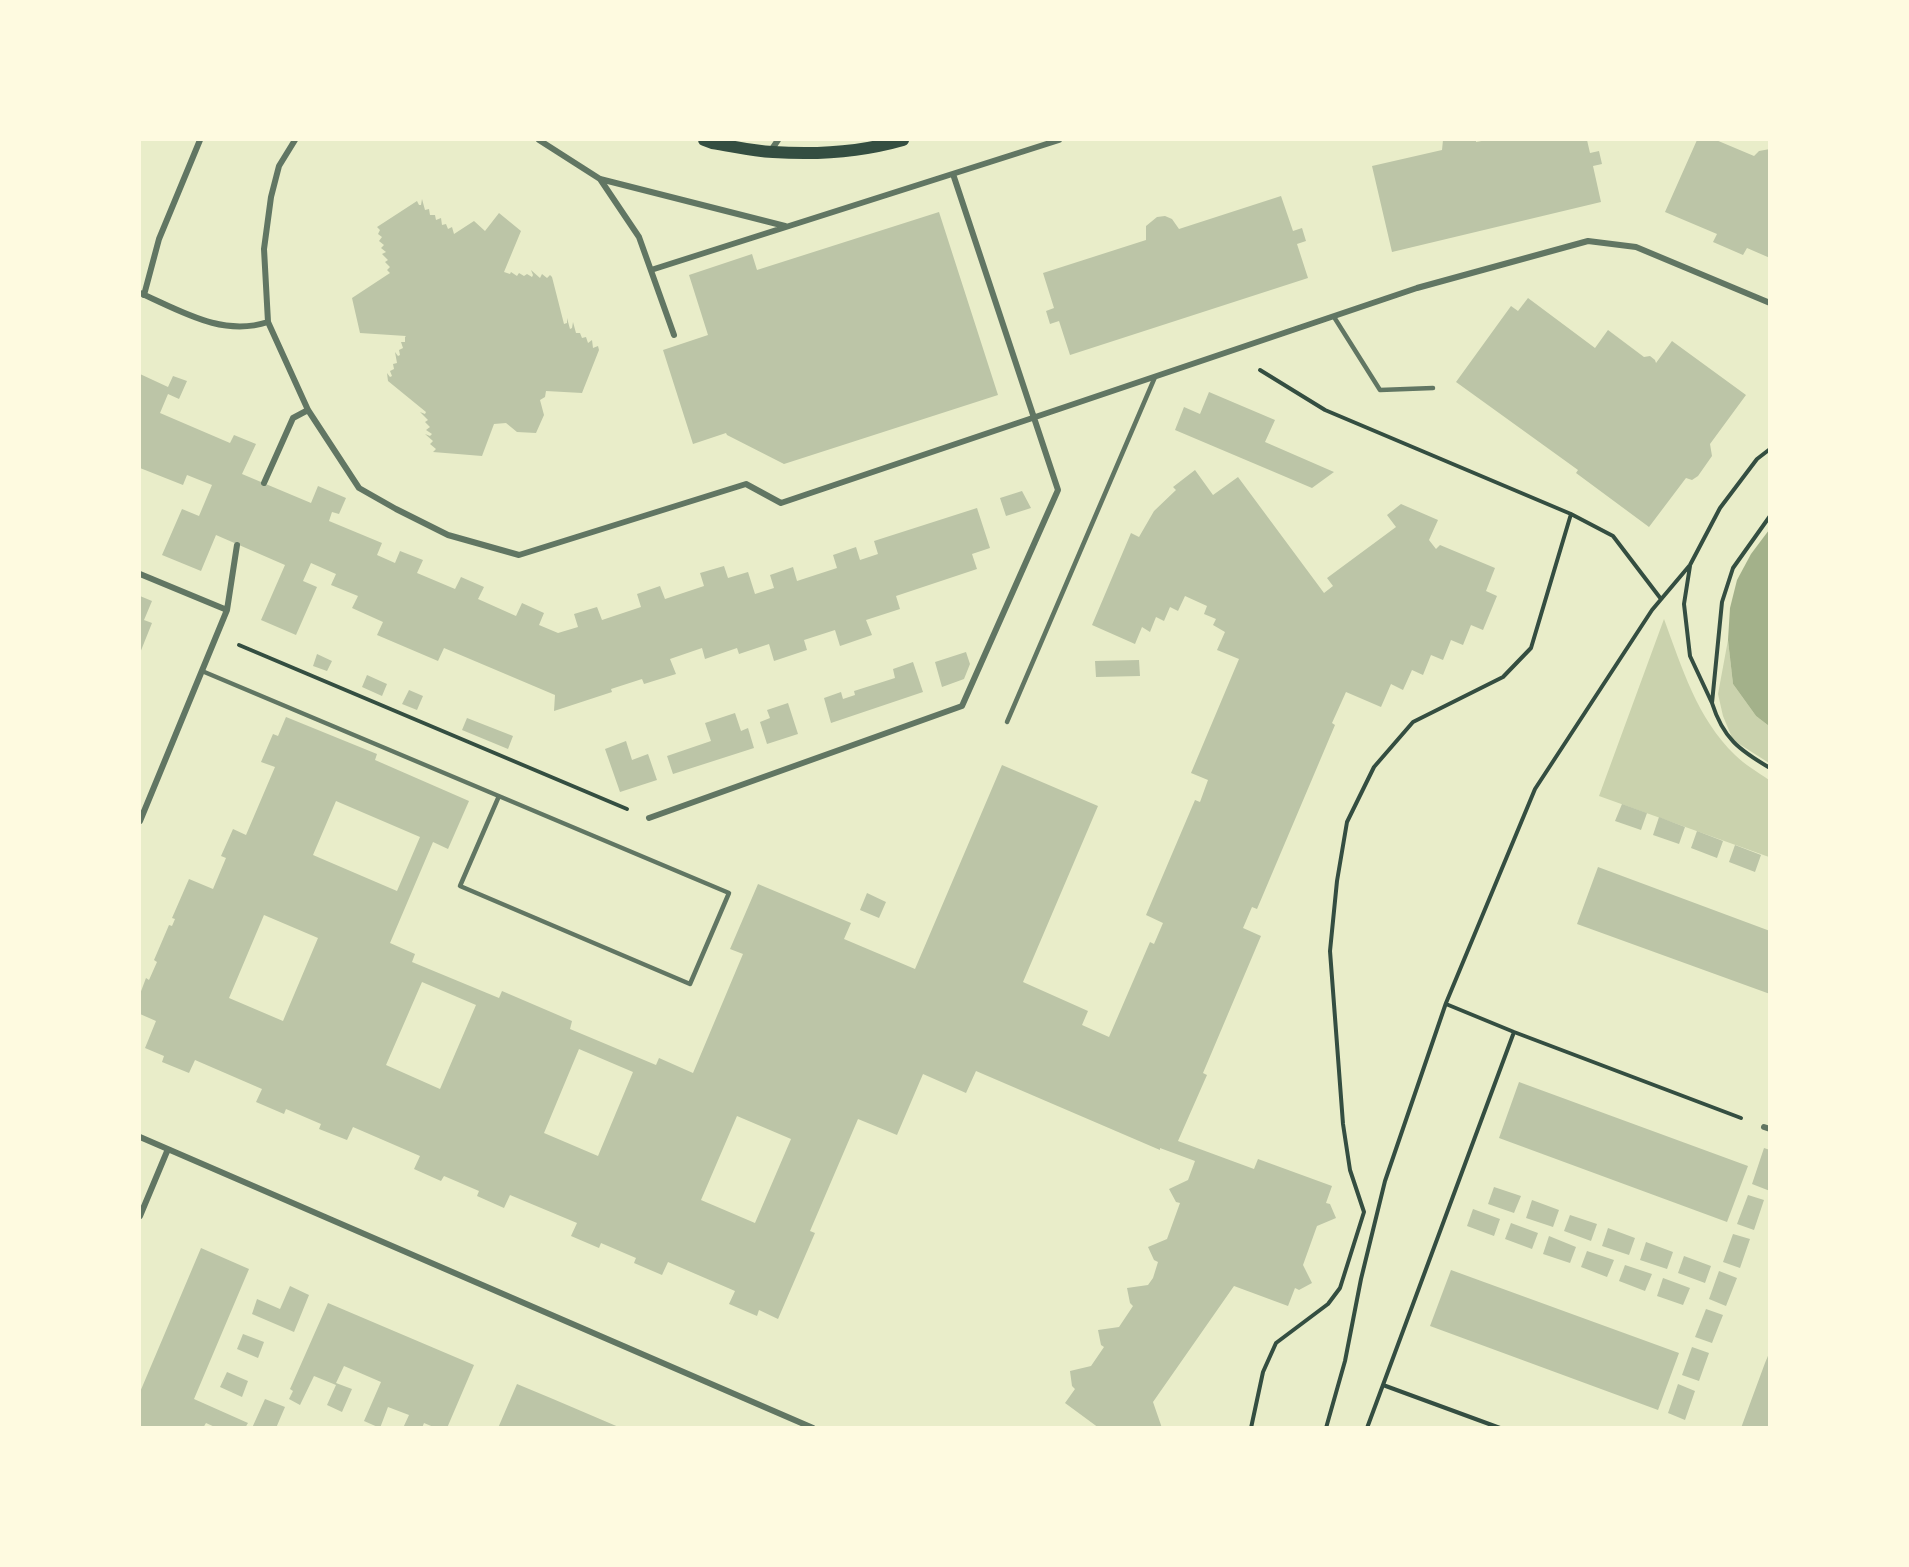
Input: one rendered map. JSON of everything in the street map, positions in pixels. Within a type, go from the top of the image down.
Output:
[{"type":"main road","points":[[704,140],[770,152],[801,153],[872,148],[903,140]]},
{"type":"street","points":[[200,140],[159,239],[142,294],[223,327],[240,328],[268,322]]},
{"type":"street","points":[[295,140],[279,166],[271,197],[264,249],[268,322],[308,410],[360,488],[447,535],[519,555],[746,484],[781,503],[1417,288],[1588,242],[1636,247],[1770,303]]},
{"type":"street","points":[[539,140],[600,179],[786,226]]},
{"type":"street","points":[[770,152],[778,140]]},
{"type":"street","points":[[651,270],[1059,140]]},
{"type":"street","points":[[649,818],[962,706],[1058,490],[953,174]]},
{"type":"street","points":[[600,179],[639,237],[674,335]]},
{"type":"street","points":[[264,483],[293,418],[308,410]]},
{"type":"street","points":[[140,820],[227,610],[237,544]]},
{"type":"street","points":[[140,574],[227,610]]},
{"type":"street","points":[[140,1137],[813,1428]]},
{"type":"street","points":[[140,1216],[168,1149]]},
{"type":"lane","points":[[1334,317],[1380,390],[1433,388]]},
{"type":"lane","points":[[1007,722],[1155,376]]},
{"type":"lane","points":[[202,671],[499,796],[729,893],[690,984],[460,886],[499,796]]},
{"type":"path","points":[[1226,353],[1264,371],[1325,410],[1571,514],[1613,536],[1661,599]]},
{"type":"path","points":[[1326,1428],[1345,1360],[1361,1279],[1385,1181],[1446,1003],[1535,789],[1652,610],[1690,566],[1720,508],[1757,459],[1770,449]]},
{"type":"path","points":[[1251,1428],[1263,1372],[1276,1343],[1328,1304],[1340,1288],[1364,1212],[1350,1170],[1343,1124],[1330,951],[1337,881],[1347,822],[1374,767],[1413,722],[1503,677],[1531,648],[1571,514]]},
{"type":"path","points":[[1712,703],[1722,602],[1733,568],[1770,516]]},
{"type":"path","points":[[1690,566],[1684,604],[1690,656],[1718,721],[1741,752],[1770,768]]},
{"type":"path","points":[[216,635],[649,818]]},
{"type":"path","points":[[1446,1003],[1514,1032],[1767,1128]]},
{"type":"path","points":[[1367,1428],[1514,1032]]},
{"type":"path","points":[[1383,1385],[1500,1428]]},
{"type":"shaded area","points":[[1769,530],[1769,726],[1756,716],[1733,684],[1728,640],[1730,608],[1737,580],[1751,554]]},
{"type":"shaded area","points":[[1664,619],[1692,692],[1710,725],[1735,755],[1769,780],[1769,857],[1599,796]]},
{"type":"shaded area","points":[[1728,640],[1733,684],[1756,716],[1769,726],[1769,763],[1733,740],[1723,716],[1718,694]]},
{"type":"building","points":[[1443,140],[1476,140],[1476,142],[1487,140],[1587,140],[1590,153],[1599,151],[1602,164],[1593,166],[1601,202],[1392,252],[1372,166],[1442,150]]},
{"type":"building","points":[[1697,140],[1716,140],[1754,156],[1759,151],[1770,149],[1770,258],[1747,248],[1743,255],[1713,242],[1717,234],[1665,212]]},
{"type":"building","points":[[1281,196],[1293,231],[1302,228],[1306,241],[1297,244],[1308,278],[1070,355],[1059,321],[1050,324],[1046,311],[1054,308],[1043,273],[1146,240],[1146,226],[1157,217],[1165,216],[1172,219],[1179,229]]},
{"type":"building","points":[[422,199],[425,210],[429,209],[430,215],[435,215],[436,220],[441,218],[442,225],[446,224],[448,229],[452,227],[454,234],[474,221],[485,231],[499,213],[521,231],[504,272],[510,274],[511,272],[517,276],[519,273],[524,276],[527,274],[532,277],[531,270],[540,278],[542,274],[547,278],[550,275],[564,324],[567,323],[567,318],[570,329],[573,322],[576,333],[580,333],[582,338],[586,337],[588,343],[592,340],[593,348],[598,346],[599,350],[582,393],[546,391],[545,397],[540,400],[544,415],[536,433],[517,432],[506,423],[494,424],[482,456],[433,452],[436,449],[430,444],[433,441],[425,434],[430,436],[432,434],[426,430],[430,427],[425,422],[428,420],[420,412],[425,414],[426,412],[388,381],[387,373],[390,377],[392,376],[390,371],[394,369],[393,364],[397,363],[395,352],[398,356],[400,355],[399,350],[403,348],[401,342],[405,342],[406,336],[360,333],[352,298],[390,273],[387,270],[390,267],[385,262],[388,260],[382,254],[386,252],[381,248],[384,245],[379,241],[382,237],[378,234],[380,230],[377,227],[417,201],[421,205]]},
{"type":"building","points":[[939,212],[998,395],[784,464],[726,433],[693,444],[663,350],[708,335],[689,275],[752,254],[757,270]]},
{"type":"building","points":[[1528,298],[1595,348],[1608,330],[1644,357],[1650,356],[1656,363],[1672,341],[1746,395],[1710,444],[1712,456],[1698,476],[1692,480],[1686,478],[1649,527],[1576,473],[1578,470],[1456,382],[1511,306],[1518,311]]},
{"type":"building","points":[[140,374],[168,387],[173,376],[187,381],[179,399],[168,394],[160,413],[230,443],[234,435],[256,444],[242,474],[311,503],[318,486],[346,498],[339,514],[332,512],[329,521],[382,543],[377,555],[395,563],[400,551],[423,560],[417,573],[455,589],[461,577],[484,587],[478,599],[516,616],[522,603],[544,613],[539,625],[558,633],[578,627],[574,614],[597,607],[602,620],[641,607],[637,594],[660,586],[665,599],[704,586],[700,573],[724,566],[728,578],[748,572],[755,594],[774,588],[770,575],[793,567],[797,581],[837,568],[833,555],[856,547],[860,560],[878,554],[874,541],[977,508],[990,548],[972,554],[977,569],[896,596],[900,609],[866,620],[872,635],[840,646],[835,630],[804,640],[807,650],[774,661],[769,644],[739,654],[737,648],[705,659],[702,648],[670,659],[676,674],[644,684],[642,679],[611,689],[612,692],[554,711],[555,695],[444,648],[438,661],[377,635],[383,622],[352,608],[358,596],[331,585],[336,574],[311,563],[303,581],[317,587],[296,635],[261,620],[285,565],[216,535],[201,571],[162,555],[182,509],[199,516],[212,485],[187,475],[183,485],[140,468]]},
{"type":"building","points":[[1209,392],[1275,420],[1265,442],[1334,472],[1312,488],[1175,430],[1184,407],[1200,414]]},
{"type":"building","points":[[1195,470],[1213,495],[1238,477],[1324,593],[1333,586],[1327,578],[1396,527],[1387,515],[1401,504],[1438,520],[1429,540],[1436,549],[1440,545],[1495,568],[1486,591],[1497,596],[1483,630],[1471,625],[1463,645],[1451,640],[1443,660],[1431,655],[1423,675],[1412,670],[1403,690],[1391,684],[1381,707],[1346,692],[1332,723],[1335,725],[1257,909],[1252,907],[1243,928],[1261,936],[1203,1073],[1207,1075],[1178,1141],[1254,1169],[1258,1159],[1332,1186],[1326,1203],[1330,1204],[1336,1218],[1317,1226],[1303,1265],[1312,1283],[1299,1290],[1295,1288],[1288,1306],[1234,1286],[1153,1402],[1162,1428],[1099,1428],[1065,1403],[1075,1389],[1072,1386],[1070,1371],[1091,1366],[1104,1347],[1101,1345],[1098,1330],[1119,1327],[1133,1306],[1130,1303],[1127,1288],[1148,1285],[1153,1278],[1158,1262],[1154,1260],[1148,1247],[1167,1239],[1180,1203],[1176,1202],[1169,1189],[1188,1180],[1195,1161],[1160,1148],[1160,1150],[976,1071],[966,1093],[923,1074],[897,1135],[858,1119],[810,1231],[815,1233],[778,1319],[759,1310],[757,1316],[729,1304],[735,1291],[668,1262],[662,1275],[634,1263],[636,1258],[601,1243],[599,1248],[571,1236],[577,1223],[510,1195],[504,1208],[477,1196],[479,1191],[444,1176],[441,1181],[414,1169],[420,1156],[353,1127],[347,1140],[319,1129],[321,1124],[286,1109],[284,1114],[256,1102],[262,1089],[195,1060],[189,1073],[162,1062],[164,1056],[145,1048],[156,1021],[140,1014],[140,994],[146,978],[149,980],[157,962],[154,960],[169,925],[172,926],[175,919],[172,918],[189,879],[213,889],[226,858],[221,856],[233,829],[246,835],[275,767],[261,762],[273,734],[278,736],[286,717],[377,754],[375,760],[469,801],[448,849],[433,842],[390,943],[415,954],[412,962],[499,998],[502,991],[572,1021],[570,1029],[656,1065],[659,1058],[693,1073],[743,954],[730,949],[758,884],[851,923],[844,939],[915,969],[1002,765],[1098,806],[1023,982],[1088,1011],[1082,1025],[1109,1037],[1150,942],[1154,944],[1163,923],[1146,915],[1195,800],[1200,802],[1208,780],[1191,773],[1239,659],[1217,650],[1225,632],[1213,625],[1216,619],[1204,614],[1207,606],[1185,596],[1178,611],[1170,607],[1164,621],[1156,617],[1150,632],[1142,627],[1135,644],[1092,625],[1131,533],[1139,537],[1154,511],[1176,490],[1173,487]],"holes":[[[336,801],[420,837],[397,891],[313,855]],[[264,915],[318,938],[283,1021],[229,998]],[[422,982],[476,1005],[440,1089],[386,1065]],[[579,1049],[633,1072],[598,1156],[544,1133]],[[737,1116],[791,1139],[755,1223],[701,1200]]]},
{"type":"building","points":[[1022,491],[1031,508],[1006,516],[1000,498]]},
{"type":"building","points":[[140,596],[152,601],[144,620],[152,623],[140,653]]},
{"type":"building","points":[[966,652],[970,664],[964,679],[942,687],[935,662]]},
{"type":"building","points":[[317,654],[332,661],[327,671],[313,666]]},
{"type":"building","points":[[1139,660],[1140,676],[1096,677],[1095,661]]},
{"type":"building","points":[[913,662],[923,692],[831,723],[824,698],[841,692],[843,699],[855,695],[854,691],[895,678],[893,669]]},
{"type":"building","points":[[367,675],[387,684],[382,696],[362,687]]},
{"type":"building","points":[[409,690],[423,696],[417,710],[402,704]]},
{"type":"building","points":[[788,703],[798,734],[767,744],[760,722],[770,718],[767,710]]},
{"type":"building","points":[[735,713],[741,731],[748,728],[754,748],[673,774],[667,756],[711,741],[705,723]]},
{"type":"building","points":[[467,718],[513,736],[508,749],[462,730]]},
{"type":"building","points":[[626,741],[632,760],[648,754],[657,780],[620,792],[605,749]]},
{"type":"building","points":[[1622,804],[1647,813],[1641,830],[1615,821]]},
{"type":"building","points":[[1659,817],[1685,827],[1679,844],[1653,835]]},
{"type":"building","points":[[1697,831],[1723,841],[1717,858],[1691,848]]},
{"type":"building","points":[[1735,845],[1761,855],[1755,872],[1729,862]]},
{"type":"building","points":[[1598,867],[1770,931],[1770,994],[1577,924]]},
{"type":"building","points":[[867,893],[886,902],[879,918],[860,910]]},
{"type":"building","points":[[1519,1082],[1748,1166],[1727,1222],[1499,1138]]},
{"type":"building","points":[[1764,1148],[1770,1150],[1770,1191],[1752,1184]]},
{"type":"building","points":[[1494,1187],[1521,1196],[1514,1213],[1488,1204]]},
{"type":"building","points":[[1748,1195],[1764,1200],[1754,1230],[1737,1224]]},
{"type":"building","points":[[1532,1200],[1559,1210],[1553,1227],[1526,1218]]},
{"type":"building","points":[[1473,1209],[1500,1219],[1494,1236],[1467,1226]]},
{"type":"building","points":[[1570,1215],[1597,1224],[1591,1241],[1564,1231]]},
{"type":"building","points":[[1511,1223],[1538,1233],[1532,1249],[1505,1239]]},
{"type":"building","points":[[1608,1228],[1635,1238],[1629,1255],[1602,1246]]},
{"type":"building","points":[[1733,1234],[1750,1239],[1740,1268],[1723,1262]]},
{"type":"building","points":[[1549,1236],[1576,1247],[1570,1263],[1543,1254]]},
{"type":"building","points":[[1646,1242],[1673,1252],[1667,1269],[1640,1260]]},
{"type":"building","points":[[201,1248],[249,1269],[194,1399],[248,1423],[245,1428],[217,1428],[206,1423],[203,1428],[140,1428],[140,1392]]},
{"type":"building","points":[[1587,1251],[1614,1260],[1607,1277],[1581,1267]]},
{"type":"building","points":[[1684,1256],[1711,1266],[1705,1283],[1678,1273]]},
{"type":"building","points":[[1625,1265],[1652,1274],[1645,1291],[1619,1281]]},
{"type":"building","points":[[1451,1270],[1679,1353],[1658,1410],[1430,1326]]},
{"type":"building","points":[[1719,1271],[1737,1278],[1726,1306],[1709,1299]]},
{"type":"building","points":[[1663,1278],[1690,1288],[1683,1305],[1657,1296]]},
{"type":"building","points":[[290,1286],[309,1295],[294,1332],[252,1314],[257,1299],[280,1309]]},
{"type":"building","points":[[328,1303],[474,1365],[447,1428],[436,1428],[424,1423],[422,1428],[403,1428],[409,1415],[388,1407],[380,1428],[364,1421],[381,1382],[344,1366],[336,1383],[352,1389],[342,1412],[327,1405],[336,1385],[314,1376],[300,1405],[289,1399],[293,1391],[290,1389]]},
{"type":"building","points":[[1706,1309],[1723,1315],[1712,1343],[1695,1337]]},
{"type":"building","points":[[243,1334],[264,1342],[258,1358],[237,1349]]},
{"type":"building","points":[[1692,1347],[1709,1353],[1699,1381],[1682,1375]]},
{"type":"building","points":[[1770,1351],[1770,1428],[1741,1428],[1765,1363]]},
{"type":"building","points":[[227,1372],[248,1381],[242,1397],[220,1387]]},
{"type":"building","points":[[517,1384],[553,1399],[621,1428],[498,1428]]},
{"type":"building","points":[[1678,1384],[1695,1391],[1685,1420],[1668,1413]]},
{"type":"building","points":[[265,1399],[285,1407],[276,1428],[252,1428]]}]
